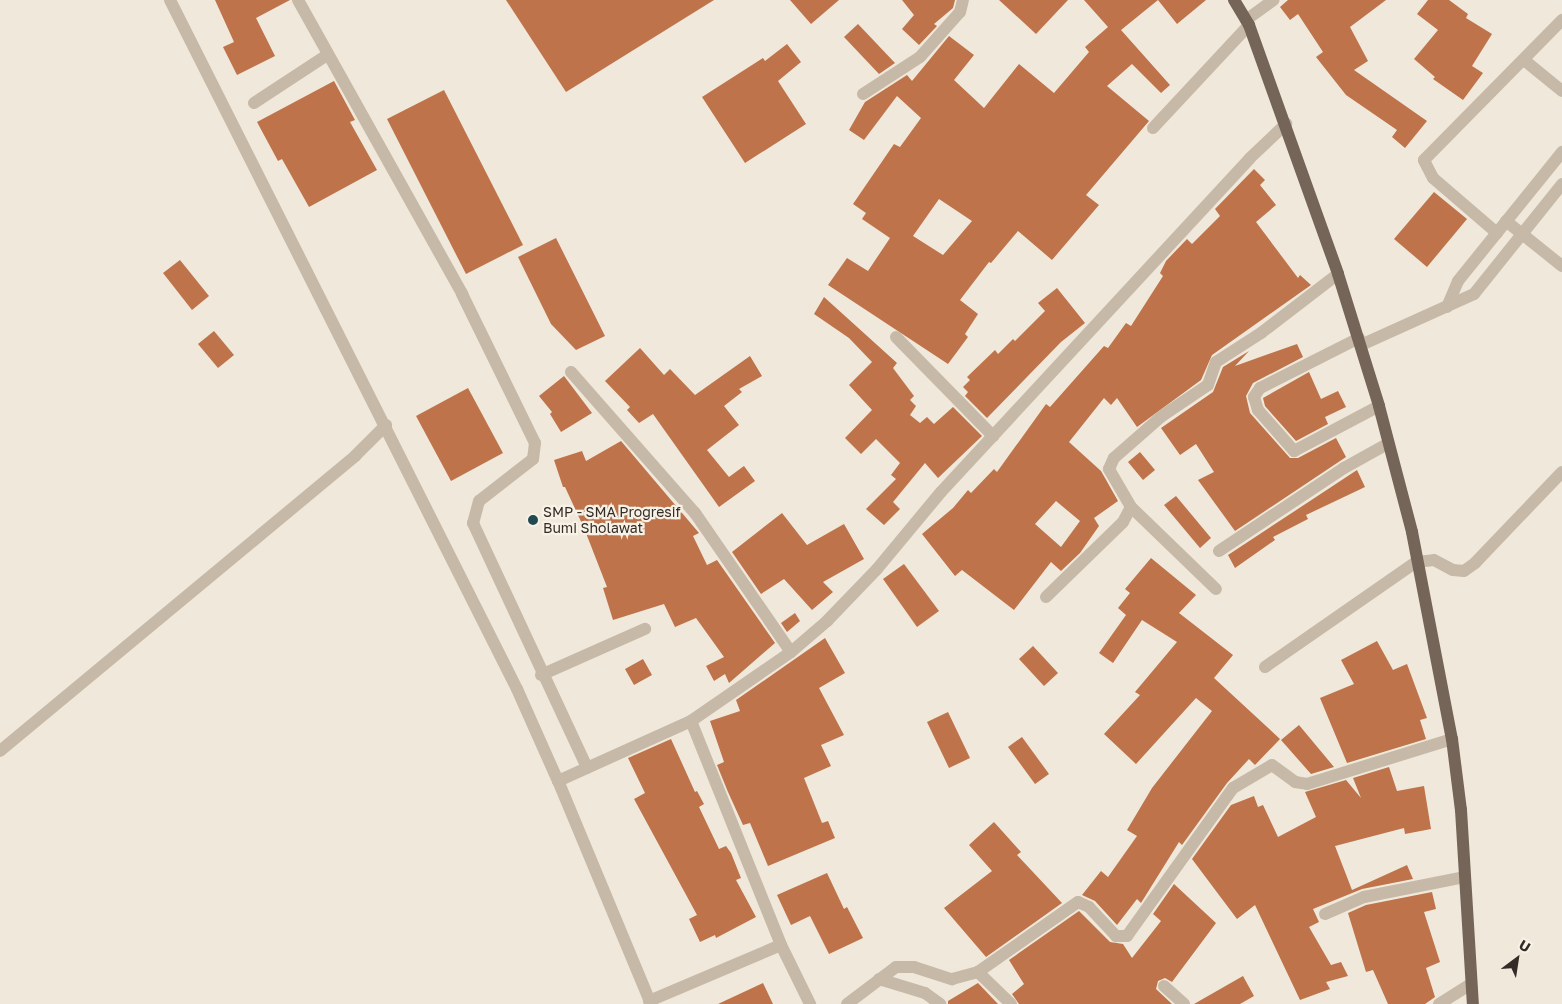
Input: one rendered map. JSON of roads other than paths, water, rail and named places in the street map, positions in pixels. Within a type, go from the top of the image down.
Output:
[{"type":"main road","points":[[1234,0],[1247,23],[1286,124],[1338,274],[1379,406],[1412,532],[1416,562],[1446,698],[1452,739],[1473,1004]]},
{"type":"street","points":[[170,0],[386,425],[517,689],[558,781],[650,1002],[781,945]]},
{"type":"street","points":[[298,0],[462,294],[535,443],[533,459],[479,501],[473,523],[541,675],[587,768]]},
{"type":"street","points":[[863,94],[920,57],[960,12],[963,0]]},
{"type":"street","points":[[1153,128],[1247,23],[1274,0]]},
{"type":"street","points":[[1497,233],[1433,178],[1424,160],[1562,20]]},
{"type":"street","points":[[254,103],[327,54]]},
{"type":"street","points":[[1524,60],[1562,91]]},
{"type":"street","points":[[558,781],[691,721],[791,652],[827,621],[877,569],[941,492],[1250,158],[1286,124]]},
{"type":"street","points":[[1447,307],[1458,281],[1562,152]]},
{"type":"street","points":[[1379,406],[1294,451],[1258,410],[1254,396],[1260,388],[1360,342],[1447,307],[1474,294],[1562,184]]},
{"type":"street","points":[[1506,221],[1562,266]]},
{"type":"street","points":[[1216,589],[1132,508],[1109,469],[1114,458],[1162,416],[1208,385],[1216,362],[1261,333],[1338,274]]},
{"type":"street","points":[[896,337],[993,436]]},
{"type":"street","points":[[571,372],[695,513],[791,652]]},
{"type":"street","points":[[0,751],[355,456],[386,425]]},
{"type":"street","points":[[1219,551],[1344,468],[1389,444]]},
{"type":"street","points":[[1265,667],[1416,562],[1434,560],[1464,571],[1475,563],[1562,472]]},
{"type":"street","points":[[1046,597],[1123,522],[1132,508]]},
{"type":"street","points":[[541,675],[644,629]]},
{"type":"street","points":[[691,721],[781,945],[810,1004]]},
{"type":"street","points":[[847,1004],[896,967],[914,967],[952,979],[978,972],[1078,902],[1089,907],[1116,936],[1126,936],[1233,788],[1272,765],[1295,782],[1307,784],[1452,739]]},
{"type":"street","points":[[1325,914],[1364,897],[1464,877]]},
{"type":"street","points":[[978,972],[1011,1004]]},
{"type":"street","points":[[881,977],[925,993],[940,1004]]},
{"type":"street","points":[[1439,1004],[1470,984]]},
{"type":"street","points":[[1164,986],[1184,1004]]},
{"type":"place","name":"SMP - SMA Progresif Bumi Sholawat","points":[[533,520]]}]
